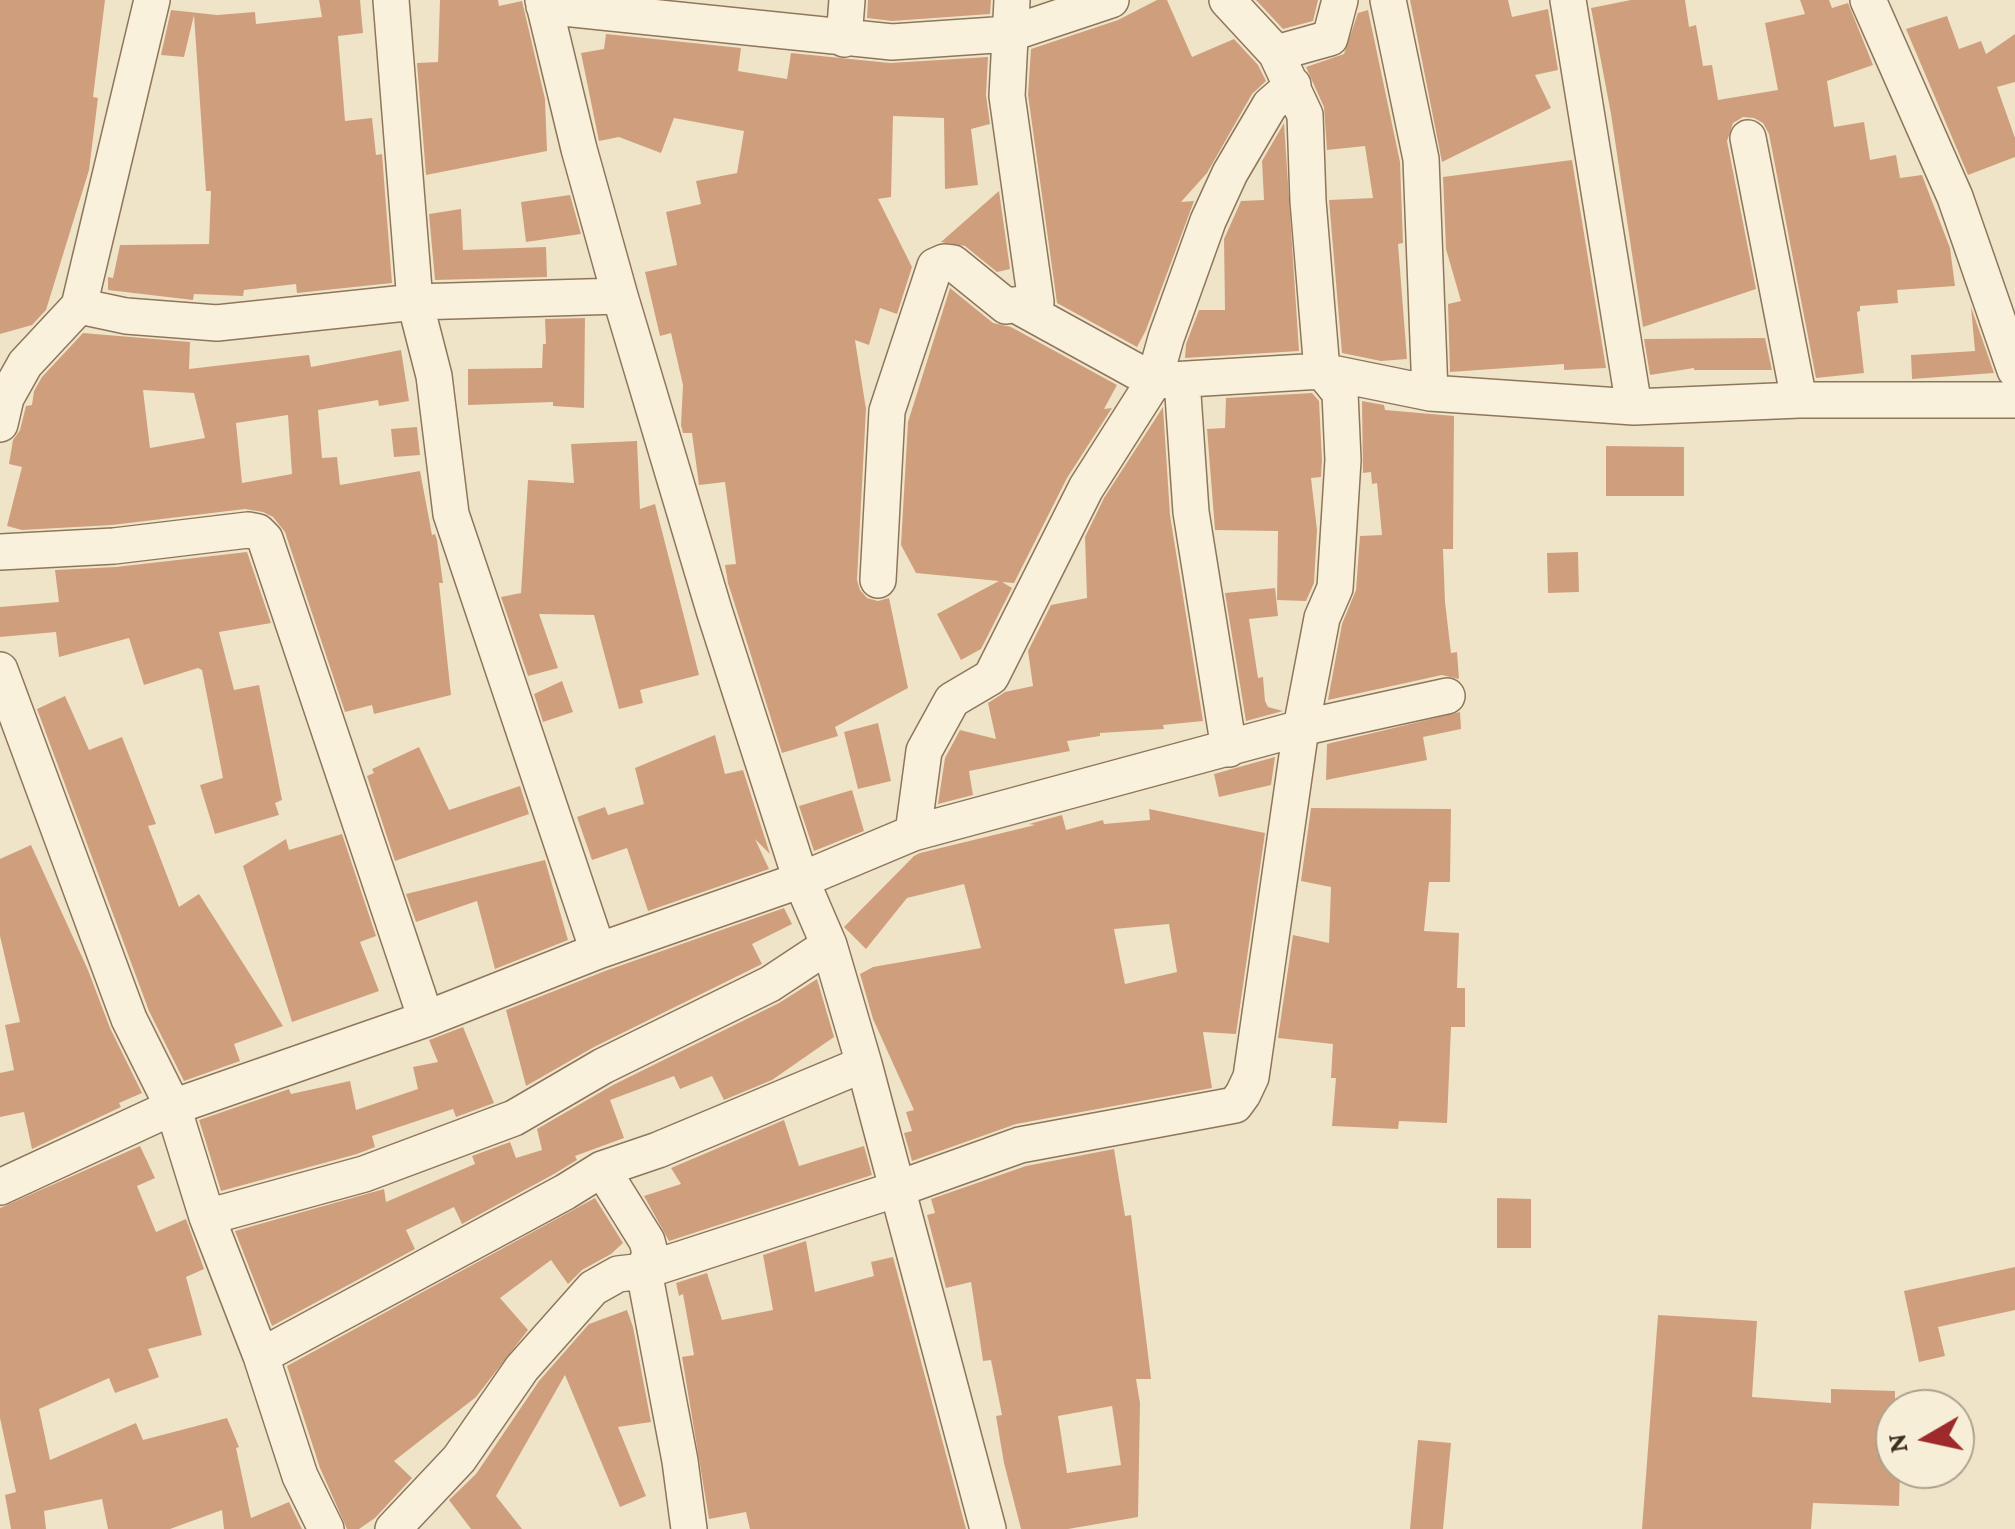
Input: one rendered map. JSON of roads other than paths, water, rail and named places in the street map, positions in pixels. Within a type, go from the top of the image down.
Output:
[{"type":"street","points":[[2,403],[25,364],[79,306],[152,0]]},
{"type":"street","points":[[391,0],[415,302],[434,376],[451,514],[598,951]]},
{"type":"street","points":[[844,39],[847,0]]},
{"type":"street","points":[[988,1529],[830,946],[801,880],[714,610],[620,296],[544,3],[892,42],[1110,0]]},
{"type":"street","points":[[393,1529],[459,1459],[522,1368],[592,1288],[618,1274],[644,1271],[1020,1145],[1235,1105],[1251,1077],[1301,728],[1322,618],[1335,588],[1342,460],[1340,392],[1322,371],[1305,115],[1276,53],[1227,0]]},
{"type":"street","points":[[1276,53],[1330,38],[1340,0]]},
{"type":"street","points":[[1388,0],[1421,159],[1430,393]]},
{"type":"street","points":[[1568,0],[1634,406]]},
{"type":"street","points":[[1868,0],[1955,197],[2015,370]]},
{"type":"street","points":[[878,580],[887,411],[935,266],[944,262],[954,264],[1006,306],[1036,302],[1007,96],[1010,17]]},
{"type":"street","points":[[1228,749],[1168,381],[1166,338],[1215,205],[1270,105],[1292,85]]},
{"type":"street","points":[[1748,138],[1800,400]]},
{"type":"street","points":[[79,306],[126,316],[217,323],[415,302],[620,296]]},
{"type":"street","points":[[1016,305],[1168,381],[1322,371],[1430,393],[1634,406],[1800,400],[2015,400]]},
{"type":"street","points":[[913,834],[924,752],[952,700],[990,676],[1086,488],[1168,381]]},
{"type":"street","points":[[0,552],[114,546],[248,530],[265,539],[426,1019]]},
{"type":"street","points":[[0,670],[129,1019],[173,1107],[207,1216],[261,1356],[300,1476],[326,1529]]},
{"type":"street","points":[[0,1187],[173,1107],[426,1019],[598,951],[801,880],[913,834],[1301,728],[1447,696]]},
{"type":"street","points":[[207,1216],[364,1174],[514,1118],[603,1066],[770,984],[830,946]]},
{"type":"street","points":[[261,1356],[602,1169],[658,1150],[864,1064]]},
{"type":"street","points":[[602,1169],[647,1241],[650,1253],[644,1271],[680,1461],[688,1529]]}]
